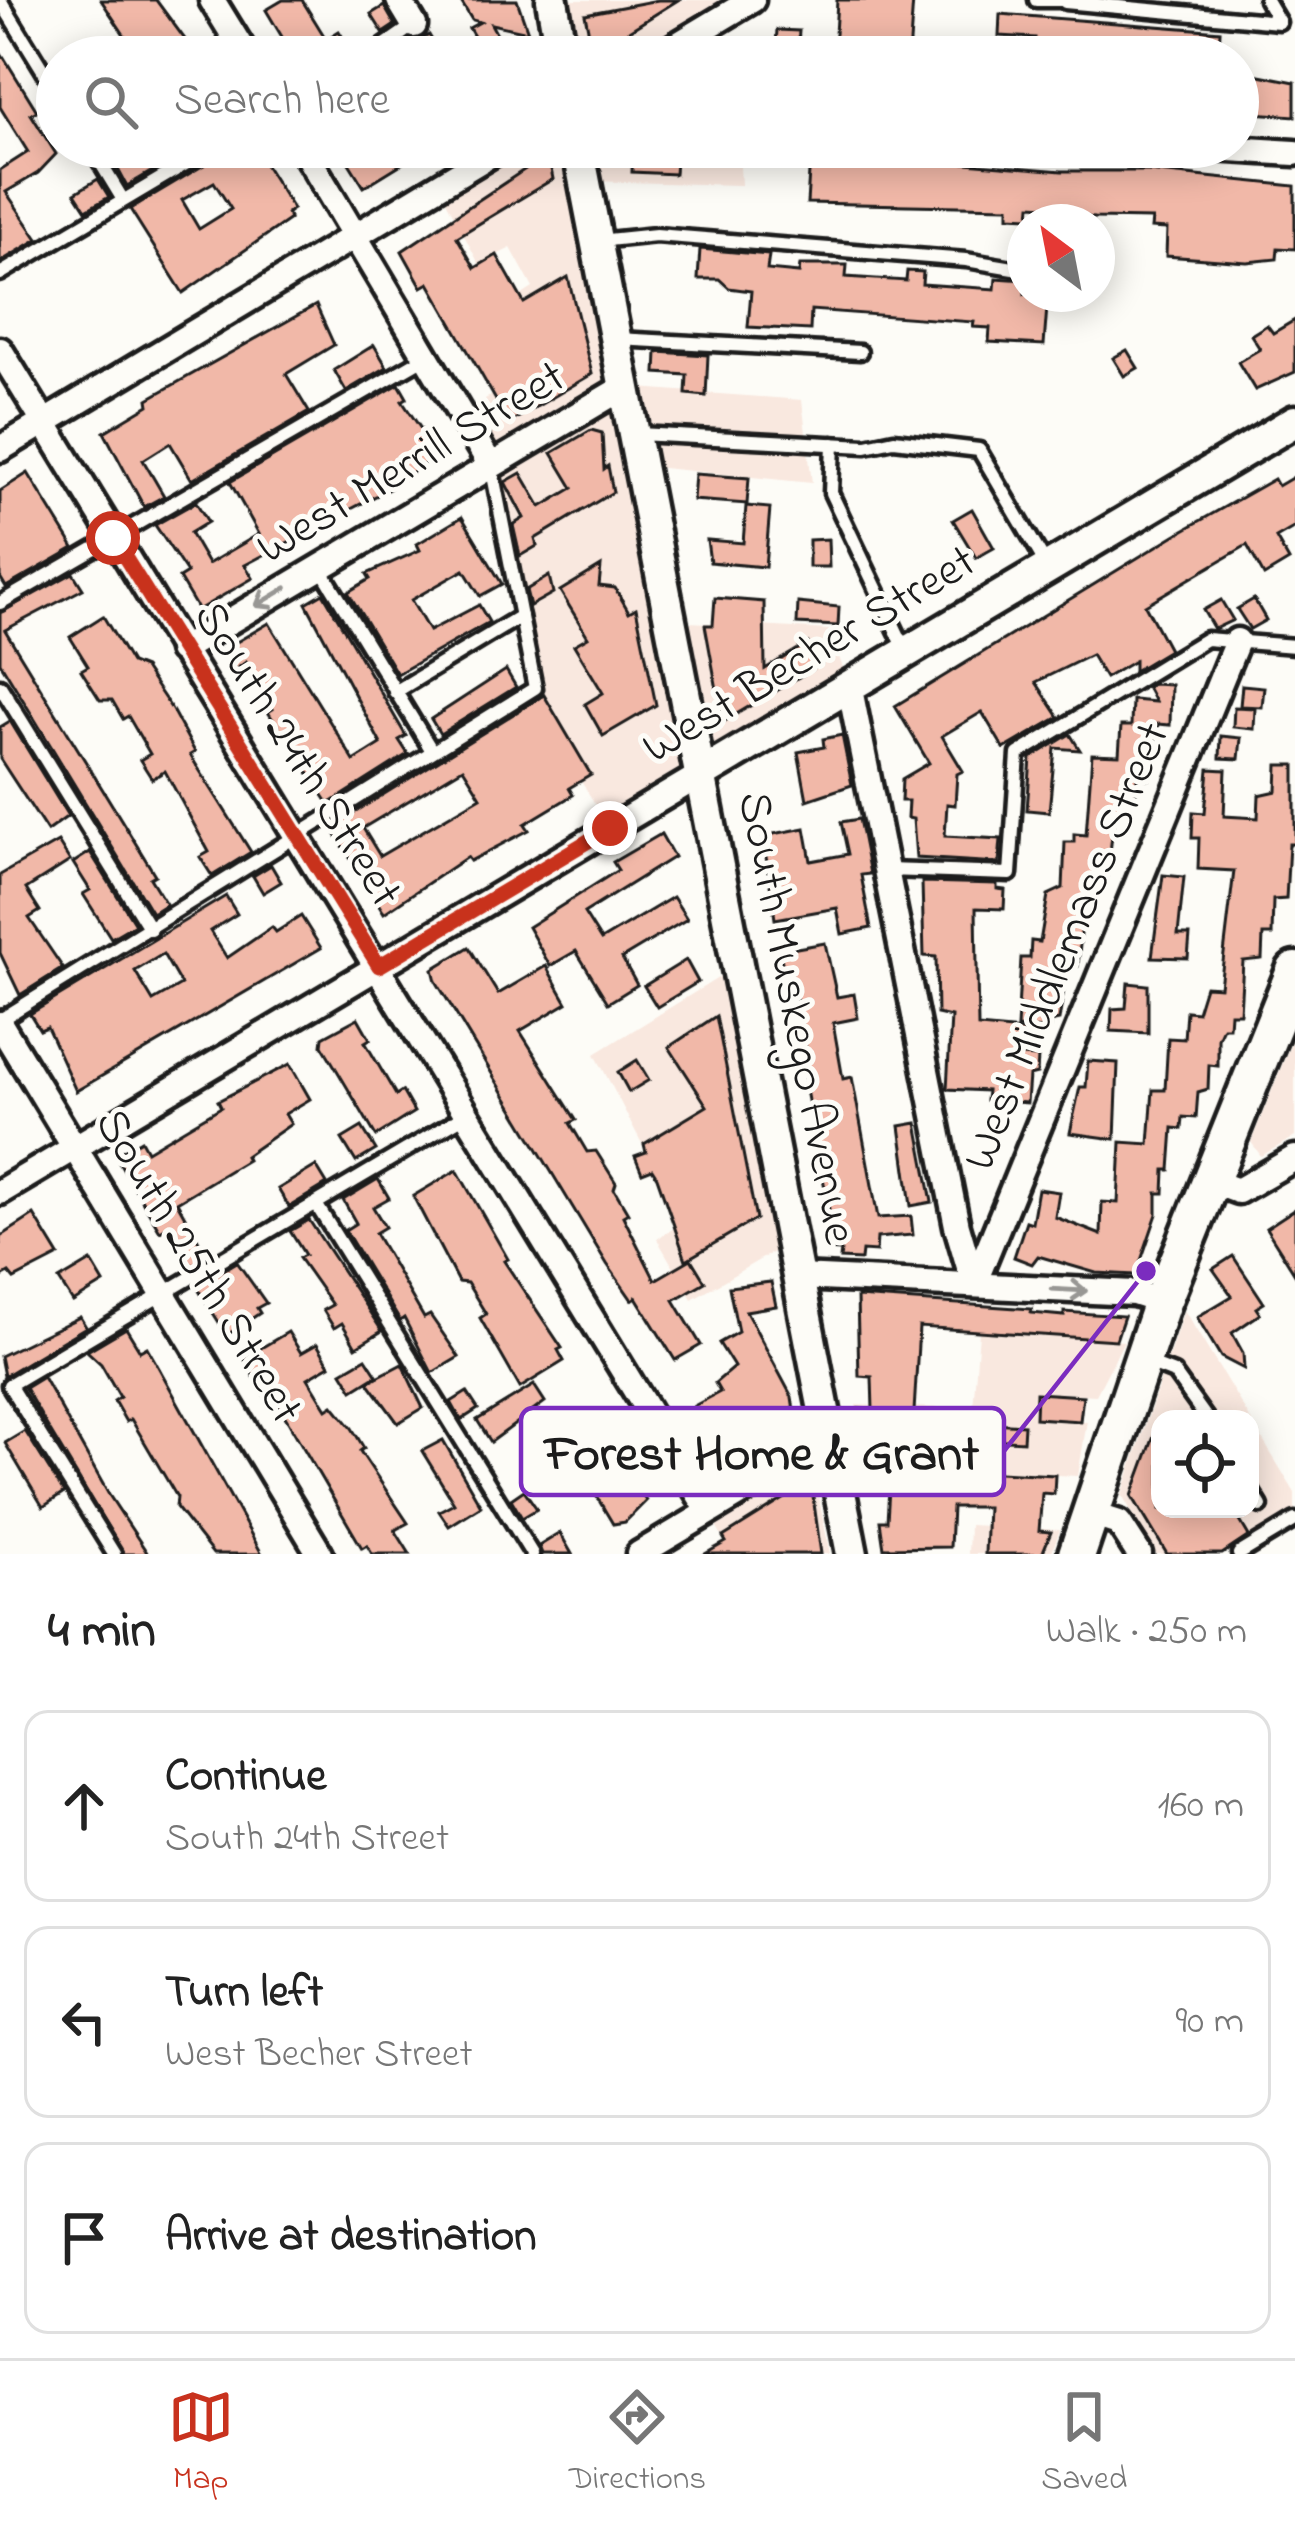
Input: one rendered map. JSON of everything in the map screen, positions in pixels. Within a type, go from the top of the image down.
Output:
[{"type":"main road","points":[[1077,1554],[1162,1302],[1295,971]]},
{"type":"street","points":[[212,0],[235,36]]},
{"type":"street","points":[[399,0],[414,25]]},
{"type":"street","points":[[552,0],[558,36]]},
{"type":"street","points":[[690,36],[744,2]]},
{"type":"street","points":[[1259,151],[1295,153]]},
{"type":"street","points":[[315,168],[490,464]]},
{"type":"street","points":[[0,449],[469,168]]},
{"type":"street","name":"South Muskego Avenue","points":[[582,168],[852,1554]]},
{"type":"street","name":"South 24th Street","points":[[0,350],[709,1511]]},
{"type":"street","name":"West Merrill Street","points":[[182,650],[624,387]]},
{"type":"street","name":"West Becher Street","points":[[0,1192],[1295,421]]},
{"type":"street","name":"West Middlemass Street","points":[[974,1284],[1238,641]]},
{"type":"street","points":[[849,684],[957,1226],[974,1284]]},
{"type":"street","name":"South 25th Street","points":[[0,1022],[320,1554]]},
{"type":"street","points":[[1211,1181],[1238,1191],[1295,1158]]},
{"type":"street","points":[[799,1277],[1135,1293],[1162,1302]]},
{"type":"street","points":[[639,1554],[830,1440]]},
{"type":"street","points":[[1090,1514],[1119,1523],[1139,1554]]},
{"type":"lane","points":[[0,0],[36,59]]},
{"type":"lane","points":[[1036,0],[1279,22],[1266,0]]},
{"type":"lane","points":[[398,36],[414,25]]},
{"type":"lane","points":[[104,168],[123,200]]},
{"type":"lane","points":[[0,274],[178,168]]},
{"type":"lane","points":[[597,242],[656,235],[1007,267]]},
{"type":"lane","points":[[616,339],[860,352]]},
{"type":"lane","points":[[0,603],[429,355]]},
{"type":"lane","points":[[634,434],[866,446],[894,440],[979,450],[1048,567]]},
{"type":"lane","points":[[833,444],[831,493],[906,650]]},
{"type":"lane","points":[[0,1022],[535,688],[490,464]]},
{"type":"lane","points":[[320,567],[432,751]]},
{"type":"lane","points":[[395,692],[521,616]]},
{"type":"lane","points":[[886,870],[1010,874],[1018,754],[1206,639],[1295,646]]},
{"type":"lane","points":[[0,686],[150,929]]},
{"type":"lane","points":[[114,1554],[5,1388],[468,1114]]},
{"type":"lane","points":[[316,1204],[532,1554]]},
{"type":"lane","points":[[1142,1361],[1174,1373],[1201,1410]]},
{"type":"lane","points":[[1238,1554],[1295,1520]]},
{"type":"shaded area","points":[[552,0],[738,0],[687,36],[558,36]]},
{"type":"shaded area","points":[[467,168],[740,168],[741,185],[585,181],[625,387],[802,400],[812,483],[642,466],[672,621],[829,630],[849,684],[610,828],[526,693],[535,687],[494,480],[464,412],[533,370],[497,311],[533,288],[511,248],[479,264],[438,185]]},
{"type":"shaded area","points":[[739,965],[792,1241],[692,1299],[657,1239],[674,1228],[660,1178],[595,1054]]},
{"type":"shaded area","points":[[1295,1033],[1295,1137],[1261,1156],[1251,1142]]},
{"type":"shaded area","points":[[1184,1310],[1245,1410],[1151,1410],[1151,1518],[1259,1518],[1259,1434],[1295,1493],[1295,1511],[1223,1554],[1156,1554],[1122,1495]]},
{"type":"shaded area","points":[[979,1332],[1124,1341],[1096,1395],[1035,1392],[1034,1420],[1087,1421],[1078,1476],[869,1466],[856,1405],[973,1409]]},
{"type":"shaded area","points":[[809,1472],[815,1479],[830,1554],[732,1554],[714,1523],[798,1473]]},
{"type":"shaded area","points":[[969,1525],[1060,1530],[1051,1554],[968,1554]]},
{"type":"building","points":[[101,0],[156,0],[183,36],[125,36]]},
{"type":"building","points":[[283,0],[302,0],[324,36],[281,36],[266,10]]},
{"type":"building","points":[[460,0],[517,0],[528,32],[491,24],[498,36],[474,36],[469,28],[480,22],[472,20]]},
{"type":"building","points":[[678,0],[621,36],[589,36],[585,14]]},
{"type":"building","points":[[837,0],[913,0],[910,36],[835,36]]},
{"type":"building","points":[[384,6],[395,25],[383,33],[371,14]]},
{"type":"building","points":[[1000,14],[1220,31],[1220,36],[999,36]]},
{"type":"building","points":[[777,30],[799,31],[799,36],[777,36]]},
{"type":"building","points":[[0,51],[36,109],[31,114],[36,122],[36,168],[43,168],[6,192],[38,239],[0,262],[0,170],[28,152],[0,107]]},
{"type":"building","points":[[1259,75],[1295,82],[1295,116],[1259,113]]},
{"type":"building","points":[[117,168],[157,168],[127,186]]},
{"type":"building","points":[[199,168],[267,168],[293,209],[287,213],[290,219],[183,293],[130,209]],"holes":[[[214,182],[231,209],[199,229],[182,200]]]},
{"type":"building","points":[[352,168],[395,168],[364,187]]},
{"type":"building","points":[[527,168],[551,168],[553,179],[457,237],[475,268],[497,255],[524,303],[568,277],[592,374],[509,423],[429,283],[422,287],[402,251]]},
{"type":"building","points":[[632,168],[675,168],[675,174],[632,172]]},
{"type":"building","points":[[809,168],[1148,171],[1295,186],[1295,249],[1278,248],[1277,259],[1247,262],[1166,256],[1167,229],[1151,228],[1152,219],[1115,218],[1115,204],[807,203]]},
{"type":"building","points":[[98,179],[109,197],[86,210],[75,193]]},
{"type":"building","points":[[700,249],[769,255],[767,270],[799,273],[800,265],[847,265],[846,277],[906,281],[907,271],[923,272],[922,284],[995,289],[996,278],[1007,279],[1007,312],[1047,312],[1044,345],[989,342],[990,328],[973,327],[974,322],[811,310],[810,330],[748,327],[751,291],[729,288],[719,279],[698,279]]},
{"type":"building","points":[[316,305],[334,345],[286,374],[309,412],[192,480],[170,443],[143,460],[164,496],[144,507],[104,432],[149,405],[148,399]]},
{"type":"building","points":[[1295,320],[1295,372],[1255,390],[1238,362],[1260,349],[1251,335],[1267,325],[1273,333]]},
{"type":"building","points":[[374,345],[387,367],[346,391],[334,370]]},
{"type":"building","points":[[1127,350],[1138,368],[1124,376],[1113,358]]},
{"type":"building","points":[[657,352],[708,355],[706,396],[686,394],[687,375],[656,373]]},
{"type":"building","points":[[399,384],[407,398],[402,401],[438,454],[389,489],[245,565],[253,578],[198,610],[179,578],[187,573],[155,525],[196,502],[208,522],[190,533],[208,564],[259,534],[230,482]]},
{"type":"building","points":[[591,430],[602,433],[604,469],[608,466],[613,492],[535,539],[537,546],[520,556],[513,525],[524,518],[505,482],[521,473],[541,507],[573,488],[552,453]]},
{"type":"building","points":[[28,473],[74,548],[6,587],[0,577],[0,491]]},
{"type":"building","points":[[695,474],[749,478],[747,504],[693,500]]},
{"type":"building","points":[[1295,476],[1295,527],[1276,538],[1289,561],[1264,576],[1247,545],[1145,605],[1169,650],[1134,671],[1134,661],[1105,678],[1091,655],[1036,682],[1059,717],[1004,749],[982,712],[942,736],[963,771],[957,774],[955,805],[947,804],[945,836],[1001,839],[999,863],[916,858],[913,819],[907,818],[908,801],[901,801],[902,779],[929,763],[895,706],[1175,535],[1274,479],[1278,486]]},
{"type":"building","points":[[746,506],[770,508],[765,567],[710,562],[707,540],[743,543]]},
{"type":"building","points":[[972,509],[994,548],[976,558],[953,520]]},
{"type":"building","points":[[462,517],[502,584],[480,596],[464,570],[411,600],[429,631],[479,605],[489,622],[397,674],[348,592],[370,579],[367,574],[420,550],[417,544]]},
{"type":"building","points":[[828,539],[829,567],[809,567],[809,540]]},
{"type":"building","points":[[601,566],[599,586],[615,588],[629,612],[636,608],[656,705],[603,736],[585,704],[603,693],[574,645],[588,637],[560,591]]},
{"type":"building","points":[[73,573],[83,589],[5,630],[155,875],[150,878],[166,904],[152,913],[0,662],[0,613]]},
{"type":"building","points":[[549,576],[553,593],[530,606],[526,590]]},
{"type":"building","points":[[323,593],[406,736],[399,740],[408,754],[329,804],[268,712],[273,709],[270,702],[246,662],[235,670],[223,650],[269,623],[354,761],[381,744],[306,603]]},
{"type":"building","points":[[715,598],[764,602],[765,669],[808,643],[821,664],[723,722],[705,625],[713,625]]},
{"type":"building","points":[[1254,599],[1266,620],[1250,629],[1237,609]]},
{"type":"building","points":[[1221,600],[1233,620],[1214,629],[1203,610]]},
{"type":"building","points":[[798,603],[839,607],[838,626],[797,624]]},
{"type":"building","points":[[103,616],[131,663],[144,668],[171,708],[195,752],[190,755],[251,852],[212,876],[200,857],[209,852],[165,771],[152,779],[140,760],[150,754],[128,716],[123,719],[112,700],[100,700],[81,670],[88,666],[70,637]]},
{"type":"building","points":[[506,670],[516,687],[440,734],[431,719]]},
{"type":"building","points":[[1171,685],[1170,725],[1158,724],[1149,779],[1137,778],[1135,802],[1115,809],[1106,887],[1096,886],[1091,912],[1083,912],[1078,966],[1068,966],[1059,1020],[1050,1022],[1050,1029],[1017,1028],[1021,958],[1030,958],[1031,941],[1040,942],[1048,895],[1063,888],[1065,842],[1074,842],[1074,834],[1086,835],[1092,754],[1119,755],[1121,726],[1131,726],[1132,700],[1155,702],[1147,687]]},
{"type":"building","points":[[1242,685],[1264,687],[1262,707],[1240,706]]},
{"type":"building","points":[[544,695],[591,775],[569,788],[573,795],[525,824],[529,830],[470,861],[467,857],[384,913],[331,827]],"holes":[[[463,768],[481,797],[380,856],[363,828]]]},
{"type":"building","points":[[1234,707],[1255,708],[1254,729],[1233,727]]},
{"type":"building","points":[[10,721],[68,816],[47,831],[0,759],[0,727]]},
{"type":"building","points":[[1070,734],[1080,750],[1055,748],[1049,812],[1027,810],[1031,758]]},
{"type":"building","points":[[842,735],[852,785],[807,800],[798,752],[824,747],[823,739]]},
{"type":"building","points":[[1221,736],[1241,738],[1239,759],[1220,758]]},
{"type":"building","points":[[1278,765],[1295,765],[1295,844],[1289,844],[1286,899],[1273,900],[1272,935],[1263,935],[1262,959],[1243,961],[1240,1013],[1230,1013],[1229,1027],[1223,1027],[1218,1038],[1218,1066],[1209,1065],[1208,1089],[1198,1092],[1196,1118],[1183,1117],[1182,1129],[1173,1128],[1170,1170],[1165,1170],[1164,1193],[1157,1193],[1157,1214],[1136,1275],[1096,1273],[1038,1256],[1032,1264],[1014,1257],[1026,1221],[1032,1223],[1038,1189],[1059,1192],[1055,1217],[1101,1235],[1102,1202],[1118,1203],[1121,1142],[1149,1144],[1153,1090],[1165,1090],[1168,1038],[1184,1039],[1186,1011],[1197,1012],[1205,986],[1220,987],[1234,871],[1198,869],[1199,838],[1192,838],[1193,812],[1205,813],[1209,769],[1226,770],[1224,816],[1258,818],[1259,795],[1277,791]]},
{"type":"building","points":[[859,819],[870,874],[861,875],[871,928],[842,934],[837,908],[775,919],[763,836],[805,828],[811,861],[848,854],[841,822]]},
{"type":"building","points":[[661,834],[674,857],[584,913],[601,940],[673,897],[687,919],[622,958],[637,985],[608,1003],[576,951],[550,966],[528,927],[618,870],[613,862]]},
{"type":"building","points":[[58,842],[70,861],[26,889],[40,911],[29,918],[63,968],[20,995],[0,953],[0,875]]},
{"type":"building","points":[[90,852],[135,924],[111,938],[83,894],[90,890],[73,863]]},
{"type":"building","points":[[271,865],[281,882],[263,893],[253,876]]},
{"type":"building","points":[[1163,875],[1184,877],[1178,935],[1190,935],[1188,958],[1152,957]]},
{"type":"building","points":[[922,882],[997,884],[997,889],[1005,890],[1004,909],[976,908],[978,1027],[1023,1031],[1022,1056],[1038,1057],[1037,1074],[1029,1076],[1027,1103],[986,1100],[987,1091],[947,1089],[951,1017],[937,1014],[936,957],[924,956]]},
{"type":"building","points":[[226,896],[237,914],[210,931],[227,958],[272,927],[276,932],[301,916],[321,948],[76,1091],[47,1027],[40,1030],[30,1014]],"holes":[[[163,954],[181,985],[153,1001],[135,971]]]},
{"type":"building","points":[[825,943],[837,997],[854,994],[858,1018],[833,1023],[843,1079],[852,1077],[878,1218],[911,1216],[913,1235],[877,1238],[876,1252],[862,1251],[861,1260],[840,1259],[841,1251],[827,1250],[829,1209],[805,1085],[808,1058],[791,972],[784,974],[780,951]]},
{"type":"building","points":[[469,947],[498,994],[546,966],[567,1003],[520,1031],[576,1120],[570,1123],[587,1152],[596,1151],[616,1183],[614,1189],[628,1213],[623,1216],[655,1280],[691,1259],[705,1282],[674,1300],[701,1345],[675,1360],[636,1297],[632,1300],[607,1264],[436,981],[433,969]]},
{"type":"building","points":[[686,960],[698,982],[657,1007],[644,986]]},
{"type":"building","points":[[1128,983],[1148,985],[1148,1033],[1111,1031],[1112,1009],[1126,1008]]},
{"type":"building","points":[[716,1016],[756,1219],[686,1260],[657,1177],[652,1169],[642,1173],[635,1156],[646,1152],[644,1144],[707,1106],[669,1047]]},
{"type":"building","points":[[358,1018],[370,1039],[365,1042],[396,1095],[402,1091],[414,1112],[376,1136],[322,1045],[323,1037]]},
{"type":"building","points":[[637,1060],[649,1080],[629,1092],[618,1072]]},
{"type":"building","points":[[1088,1061],[1118,1063],[1115,1139],[1070,1133],[1080,1087],[1086,1087]]},
{"type":"building","points":[[290,1064],[310,1099],[285,1114],[291,1124],[245,1156],[247,1160],[177,1202],[207,1256],[190,1266],[167,1227],[160,1231],[115,1155],[141,1140],[147,1151],[221,1107],[218,1101]]},
{"type":"building","points":[[917,1123],[932,1202],[911,1206],[900,1126]]},
{"type":"building","points":[[362,1127],[376,1150],[356,1162],[342,1139]]},
{"type":"building","points":[[316,1166],[327,1184],[289,1207],[278,1189]]},
{"type":"building","points":[[457,1170],[508,1259],[504,1261],[562,1348],[558,1350],[564,1361],[520,1388],[480,1318],[486,1314],[467,1283],[458,1282],[413,1196]]},
{"type":"building","points":[[378,1179],[389,1198],[373,1207],[385,1227],[375,1233],[424,1318],[430,1315],[459,1357],[432,1373],[404,1318],[400,1321],[345,1230],[356,1223],[343,1200]]},
{"type":"building","points":[[1295,1209],[1295,1274],[1266,1228]]},
{"type":"building","points":[[34,1215],[59,1256],[14,1279],[9,1273],[0,1278],[0,1237]]},
{"type":"building","points":[[309,1220],[382,1331],[356,1347],[342,1323],[334,1328],[323,1310],[332,1305],[299,1258],[305,1255],[290,1231]]},
{"type":"building","points":[[1233,1256],[1264,1303],[1256,1308],[1260,1314],[1232,1333],[1243,1353],[1244,1369],[1221,1357],[1197,1317],[1232,1296],[1213,1269]]},
{"type":"building","points":[[91,1261],[104,1283],[73,1302],[59,1280]]},
{"type":"building","points":[[237,1262],[266,1303],[257,1308],[260,1313],[227,1335],[196,1286]]},
{"type":"building","points":[[771,1282],[776,1306],[746,1311],[792,1397],[795,1417],[719,1467],[691,1421],[700,1416],[694,1406],[720,1392],[715,1383],[734,1367],[719,1343],[738,1332],[729,1287]]},
{"type":"building","points":[[857,1297],[1032,1309],[1031,1313],[1064,1316],[1064,1312],[1124,1316],[1116,1340],[919,1327],[914,1412],[930,1413],[928,1436],[909,1435],[908,1467],[1055,1475],[1054,1494],[1042,1493],[1039,1531],[1051,1532],[1042,1554],[985,1554],[987,1507],[952,1507],[950,1547],[884,1548],[880,1521],[887,1521],[889,1488],[886,1463],[868,1462],[859,1409],[873,1410],[872,1377],[859,1376]]},
{"type":"building","points":[[80,1317],[86,1327],[4,1376],[0,1356]]},
{"type":"building","points":[[126,1328],[140,1351],[147,1347],[262,1554],[213,1554],[176,1507],[177,1497],[131,1419],[126,1422],[114,1401],[120,1397],[101,1364],[87,1351]]},
{"type":"building","points":[[288,1332],[301,1353],[317,1344],[330,1365],[308,1378],[327,1409],[333,1405],[352,1428],[364,1448],[360,1451],[408,1523],[395,1530],[410,1554],[372,1554],[367,1545],[362,1548],[273,1396],[267,1400],[256,1381],[244,1358]]},
{"type":"building","points":[[366,1358],[377,1375],[353,1390],[342,1372]]},
{"type":"building","points":[[402,1364],[423,1408],[398,1423],[368,1382]]},
{"type":"building","points":[[43,1377],[148,1554],[124,1554],[43,1419],[25,1388]]},
{"type":"building","points":[[534,1385],[545,1402],[491,1442],[477,1420]]},
{"type":"building","points":[[467,1392],[478,1409],[461,1420],[451,1402]]},
{"type":"building","points":[[1036,1393],[1083,1396],[1080,1421],[1035,1418]]},
{"type":"building","points":[[973,1414],[993,1415],[992,1423],[1024,1425],[1023,1441],[971,1438]]},
{"type":"building","points":[[591,1417],[646,1501],[625,1522],[613,1524],[591,1487],[582,1492],[551,1441]]},
{"type":"building","points":[[25,1431],[64,1493],[43,1507],[5,1443]]},
{"type":"building","points":[[443,1440],[481,1506],[449,1526],[439,1511],[454,1503],[422,1451]]},
{"type":"building","points":[[1151,1444],[1151,1518],[1238,1518],[1249,1536],[1222,1554],[1167,1554],[1132,1496]]},
{"type":"building","points":[[811,1482],[821,1554],[705,1554],[726,1542],[723,1537]]},
{"type":"building","points":[[524,1490],[537,1509],[522,1518],[511,1499]]},
{"type":"building","points":[[560,1533],[572,1554],[542,1554],[539,1546]]},
{"type":"place","name":"Forest Home & Grant","points":[[1146,1271]]},
{"type":"route","points":[[113,538],[379,966],[610,828]]}]
